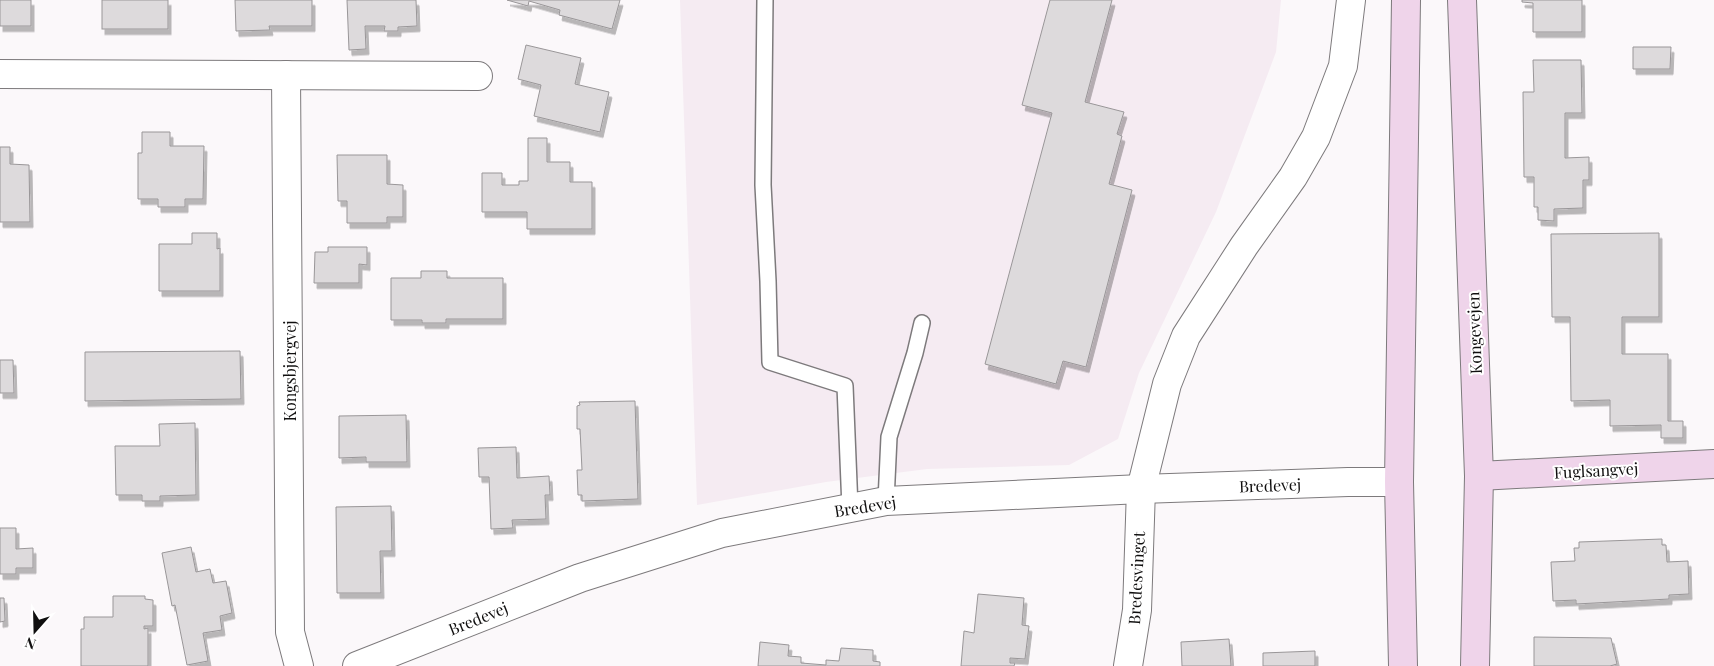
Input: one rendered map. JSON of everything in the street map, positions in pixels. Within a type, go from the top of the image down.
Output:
[{"type":"main road","points":[[1403,666],[1399,482],[1406,0]]},
{"type":"main road","name":"Kongevejen","points":[[1462,0],[1479,476],[1475,666]]},
{"type":"main road","name":"Fuglsangvej","points":[[1479,476],[1714,464]]},
{"type":"street","points":[[1141,489],[1167,384],[1186,336],[1244,246],[1293,177],[1316,136],[1343,66],[1351,0]]},
{"type":"street","points":[[0,74],[478,76]]},
{"type":"street","name":"Kongsbjergvej","points":[[286,75],[290,632],[299,666]]},
{"type":"street","name":"Bredevej","points":[[357,666],[589,575],[722,533],[886,501],[1141,489],[1399,482]]},
{"type":"street","name":"Bredesvinget","points":[[1128,666],[1137,610],[1141,489]]},
{"type":"lane","points":[[765,0],[763,185],[770,362],[845,386],[850,508]]},
{"type":"lane","points":[[886,501],[889,437],[915,353],[922,323]]},
{"type":"shaded area","points":[[680,0],[1281,0],[1276,52],[1216,212],[1139,373],[1118,439],[1069,465],[927,469],[826,482],[697,505]]},
{"type":"building","points":[[0,0],[31,0],[31,26],[0,26]]},
{"type":"building","points":[[102,0],[168,0],[168,29],[102,29]]},
{"type":"building","points":[[235,0],[312,0],[312,26],[269,26],[270,30],[236,31]]},
{"type":"building","points":[[347,0],[416,0],[417,26],[398,27],[398,31],[384,31],[385,26],[365,26],[366,49],[349,50]]},
{"type":"building","points":[[507,0],[620,0],[612,29],[559,15],[560,10],[529,1],[528,6]]},
{"type":"building","points":[[1050,0],[1112,0],[1085,102],[1124,112],[1117,134],[1122,136],[1109,184],[1132,190],[1086,367],[1063,361],[1056,384],[985,364],[1052,113],[1022,105]]},
{"type":"building","points":[[1522,0],[1582,0],[1582,32],[1533,32],[1533,3],[1522,2]]},
{"type":"building","points":[[526,45],[581,58],[575,84],[609,92],[600,132],[534,116],[541,85],[518,79]]},
{"type":"building","points":[[1633,47],[1671,47],[1670,69],[1633,69]]},
{"type":"building","points":[[1533,60],[1581,60],[1582,113],[1565,113],[1565,158],[1589,157],[1589,180],[1583,180],[1583,208],[1554,209],[1554,221],[1538,220],[1538,207],[1534,207],[1534,177],[1524,177],[1523,92],[1534,92]]},
{"type":"building","points":[[142,132],[170,132],[170,146],[204,146],[203,199],[185,199],[185,207],[158,207],[158,199],[138,199],[138,153],[142,153]]},
{"type":"building","points":[[528,138],[547,138],[547,162],[570,162],[570,182],[592,182],[592,229],[527,229],[527,212],[482,212],[482,173],[502,173],[502,185],[519,185],[519,181],[528,181]]},
{"type":"building","points":[[0,147],[10,147],[10,164],[29,165],[30,222],[0,222]]},
{"type":"building","points":[[337,155],[387,155],[387,184],[403,185],[403,217],[387,217],[387,223],[347,223],[347,201],[338,201]]},
{"type":"building","points":[[192,233],[217,233],[217,249],[220,248],[220,291],[159,291],[159,244],[192,244]]},
{"type":"building","points":[[1659,233],[1659,317],[1622,317],[1622,354],[1668,354],[1668,421],[1683,421],[1683,438],[1661,438],[1661,425],[1610,426],[1610,400],[1571,401],[1570,317],[1552,317],[1551,234]]},
{"type":"building","points":[[328,247],[367,247],[367,265],[359,264],[359,283],[314,283],[315,252],[328,252]]},
{"type":"building","points":[[421,271],[447,271],[447,278],[503,278],[503,319],[446,319],[446,323],[422,323],[422,320],[391,320],[391,278],[421,278]]},
{"type":"building","points":[[240,351],[241,399],[85,401],[85,352]]},
{"type":"building","points":[[0,360],[13,360],[14,393],[0,393]]},
{"type":"building","points":[[635,401],[638,499],[582,501],[582,495],[578,495],[577,470],[582,470],[580,429],[577,429],[577,406],[580,405],[579,402]]},
{"type":"building","points":[[406,415],[407,462],[366,462],[366,457],[339,458],[339,416]]},
{"type":"building","points":[[195,423],[196,495],[160,496],[160,501],[142,501],[142,495],[116,495],[115,446],[160,446],[159,424]]},
{"type":"building","points":[[516,447],[517,478],[549,476],[550,495],[545,495],[546,519],[512,520],[513,528],[491,529],[489,477],[479,477],[478,448]]},
{"type":"building","points":[[391,506],[392,551],[380,551],[381,593],[337,593],[336,507]]},
{"type":"building","points":[[0,528],[16,528],[16,549],[33,548],[33,568],[16,568],[16,574],[0,574]]},
{"type":"building","points":[[1662,539],[1662,545],[1666,545],[1667,562],[1688,561],[1689,594],[1669,595],[1669,599],[1576,604],[1576,600],[1553,601],[1551,562],[1575,561],[1574,548],[1579,548],[1579,542]]},
{"type":"building","points":[[191,547],[196,572],[210,569],[213,583],[226,581],[232,613],[220,616],[222,630],[203,633],[208,661],[187,665],[175,605],[172,606],[162,553]]},
{"type":"building","points":[[978,594],[1024,598],[1022,625],[1029,626],[1025,659],[1010,658],[1010,663],[1015,663],[1014,666],[961,666],[964,631],[974,633]]},
{"type":"building","points":[[113,596],[145,596],[145,599],[153,600],[153,626],[144,626],[144,629],[148,628],[148,666],[81,666],[81,629],[84,629],[84,617],[113,617]]},
{"type":"building","points":[[0,598],[4,598],[5,621],[0,622]]},
{"type":"building","points":[[1534,637],[1611,638],[1617,664],[1610,666],[1534,666]]},
{"type":"building","points":[[1229,639],[1231,666],[1182,666],[1181,642]]},
{"type":"building","points":[[760,642],[789,645],[788,656],[801,657],[801,663],[826,665],[826,660],[839,661],[841,648],[873,650],[873,661],[880,662],[880,666],[758,666]]},
{"type":"building","points":[[1315,651],[1315,666],[1263,666],[1263,653]]}]
